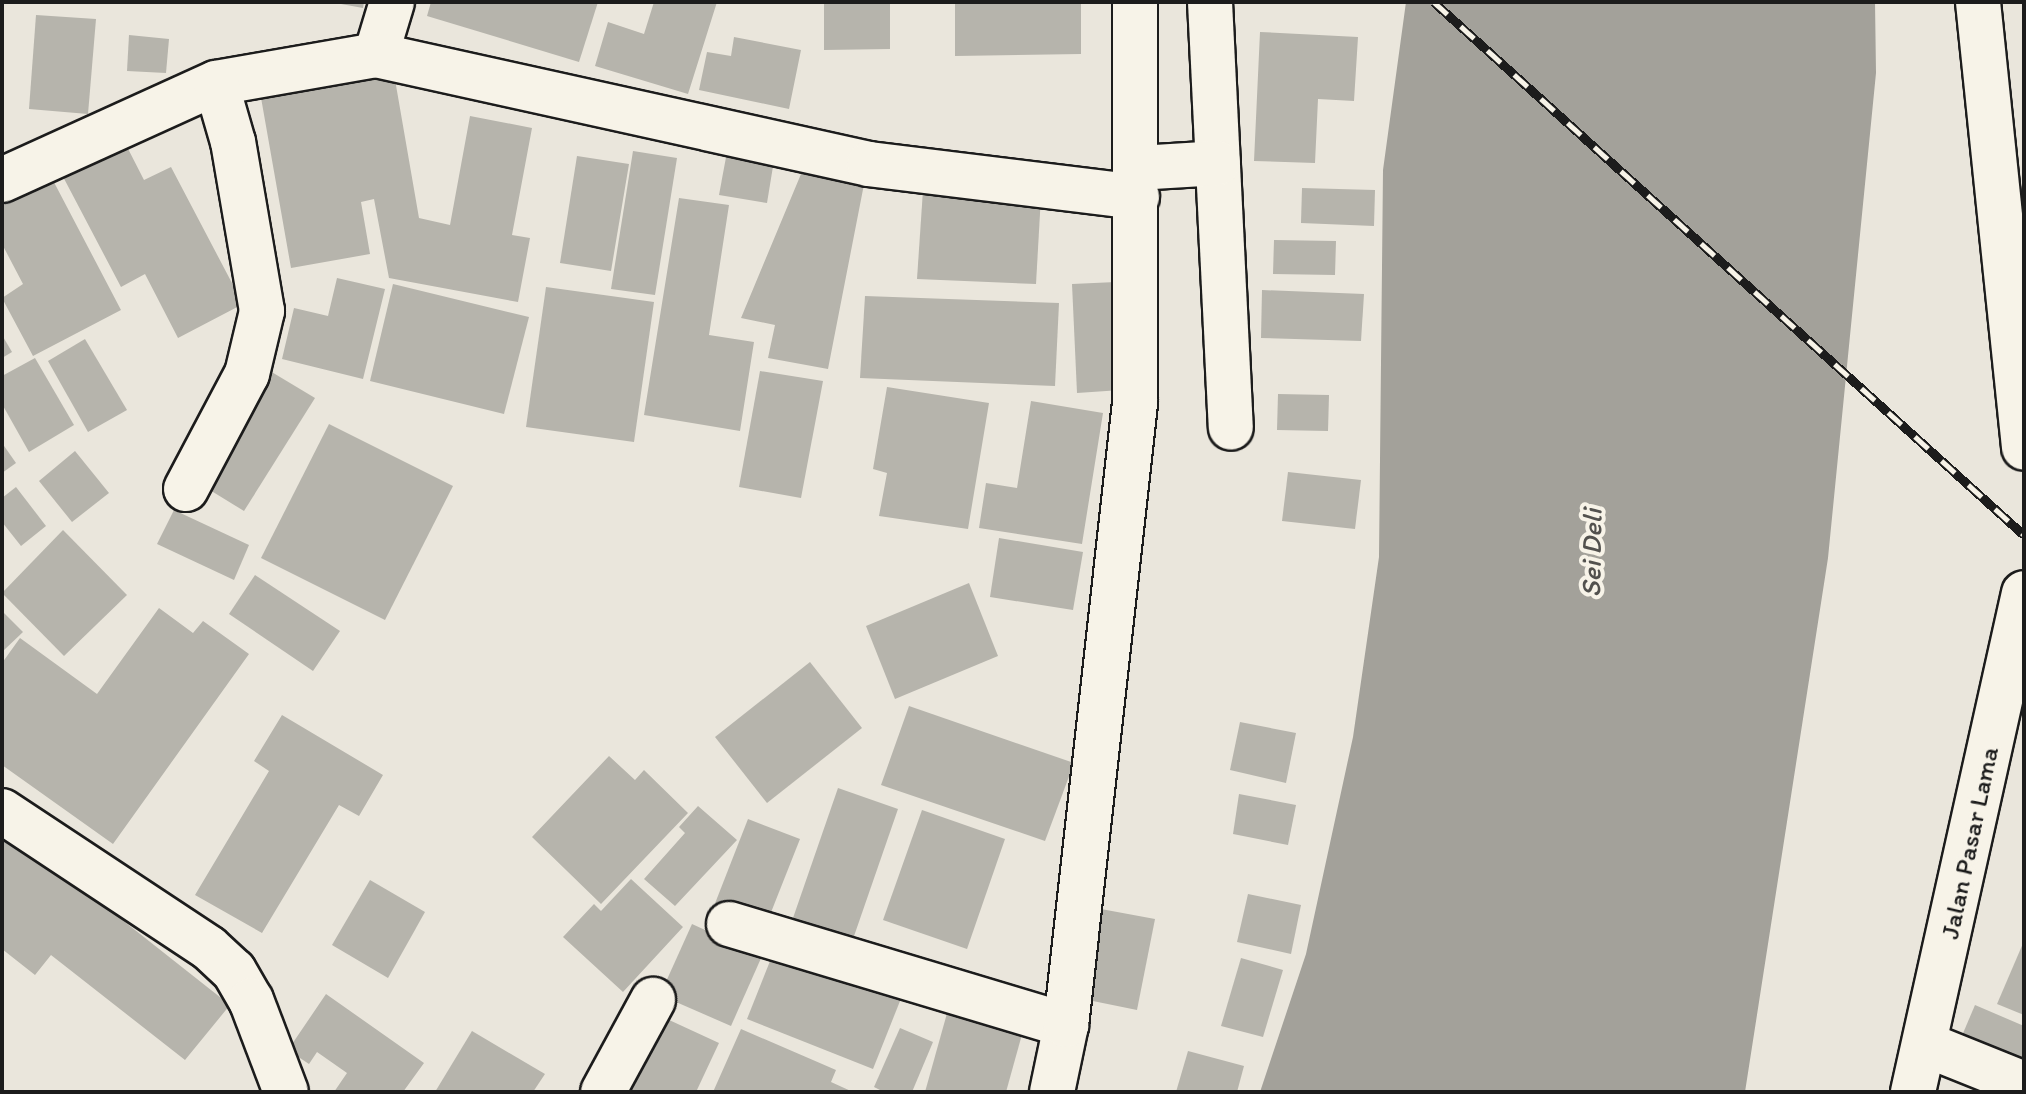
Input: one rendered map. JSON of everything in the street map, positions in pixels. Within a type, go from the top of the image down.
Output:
[{"type":"street","points":[[376,55],[392,2]]},
{"type":"street","points":[[1052,1092],[1066,1025],[1135,403],[1135,2]]},
{"type":"street","points":[[1210,2],[1231,427]]},
{"type":"street","points":[[1978,2],[2024,448]]},
{"type":"street","points":[[2,180],[216,83],[376,55],[869,164],[1137,182],[1218,163]]},
{"type":"street","points":[[186,489],[247,374],[262,311],[233,142],[216,83]]},
{"type":"street","name":"Jalan Pasar Lama","points":[[1913,1092],[1927,1045],[2024,593]]},
{"type":"street","points":[[2,811],[209,948],[234,971],[251,1000],[286,1092]]},
{"type":"street","points":[[729,924],[1066,1025]]},
{"type":"street","points":[[603,1092],[653,1000]]},
{"type":"street","points":[[1927,1045],[2024,1084]]},
{"type":"water","name":"Sei Deli","points":[[1406,2],[1875,2],[1876,73],[1828,558],[1745,1092],[1260,1092],[1306,954],[1353,737],[1379,557],[1383,170]]},
{"type":"building","points":[[330,2],[364,2],[363,8]]},
{"type":"building","points":[[431,2],[598,2],[579,62],[427,16]]},
{"type":"building","points":[[654,2],[717,2],[688,94],[595,66],[608,22],[644,34]]},
{"type":"building","points":[[824,2],[890,2],[890,49],[824,50]]},
{"type":"building","points":[[955,2],[1081,2],[1081,54],[955,56]]},
{"type":"building","points":[[36,15],[96,19],[88,114],[29,109]]},
{"type":"building","points":[[1260,32],[1358,37],[1354,101],[1318,99],[1315,163],[1254,161]]},
{"type":"building","points":[[129,35],[169,39],[166,73],[127,71]]},
{"type":"building","points":[[734,37],[801,50],[789,109],[699,90],[707,52],[731,56]]},
{"type":"building","points":[[393,68],[419,218],[450,225],[470,116],[532,128],[512,235],[530,238],[518,302],[389,278],[374,199],[361,202],[370,254],[291,268],[260,92]]},
{"type":"building","points":[[122,137],[144,180],[171,167],[243,304],[178,338],[145,274],[121,287],[60,171]]},
{"type":"building","points":[[729,141],[776,148],[767,203],[719,195]]},
{"type":"building","points":[[633,151],[677,158],[655,295],[611,289]]},
{"type":"building","points":[[577,156],[629,164],[611,271],[560,263]]},
{"type":"building","points":[[806,162],[866,174],[828,369],[768,358],[775,325],[741,318]]},
{"type":"building","points":[[46,167],[121,310],[33,356],[2,298],[23,284],[2,244],[2,190]]},
{"type":"building","points":[[1302,188],[1375,190],[1374,226],[1301,223]]},
{"type":"building","points":[[923,190],[1041,196],[1036,284],[917,279]]},
{"type":"building","points":[[679,198],[729,205],[709,335],[754,342],[740,431],[644,415]]},
{"type":"building","points":[[1274,240],[1336,241],[1335,275],[1273,274]]},
{"type":"building","points":[[337,278],[385,289],[363,379],[282,359],[294,308],[328,316]]},
{"type":"building","points":[[1116,282],[1121,390],[1077,393],[1072,284]]},
{"type":"building","points":[[393,284],[529,317],[504,414],[370,381]]},
{"type":"building","points":[[546,287],[654,302],[634,442],[526,427]]},
{"type":"building","points":[[1262,290],[1364,294],[1361,341],[1261,338]]},
{"type":"building","points":[[865,296],[1059,303],[1055,386],[860,378]]},
{"type":"building","points":[[2,335],[12,352],[2,358]]},
{"type":"building","points":[[85,339],[127,410],[88,432],[48,361]]},
{"type":"building","points":[[35,358],[74,425],[29,452],[2,404],[2,376]]},
{"type":"building","points":[[270,371],[315,398],[244,511],[200,484]]},
{"type":"building","points":[[760,371],[823,381],[801,498],[739,487]]},
{"type":"building","points":[[887,387],[989,403],[968,529],[879,516],[887,473],[873,469]]},
{"type":"building","points":[[1278,394],[1329,395],[1328,431],[1277,430]]},
{"type":"building","points":[[1031,401],[1103,413],[1082,544],[979,528],[986,483],[1017,488]]},
{"type":"building","points":[[329,424],[453,486],[385,620],[261,558]]},
{"type":"building","points":[[2,443],[16,463],[2,473]]},
{"type":"building","points":[[75,451],[109,493],[72,522],[39,481]]},
{"type":"building","points":[[1288,472],[1361,480],[1355,529],[1282,521]]},
{"type":"building","points":[[16,487],[46,526],[21,546],[2,522],[2,498]]},
{"type":"building","points":[[174,510],[249,545],[234,580],[157,544]]},
{"type":"building","points":[[63,530],[127,595],[64,656],[2,593]]},
{"type":"building","points":[[999,538],[1083,552],[1073,610],[990,597]]},
{"type":"building","points":[[255,575],[340,631],[313,671],[229,614]]},
{"type":"building","points":[[969,583],[998,656],[895,699],[866,626]]},
{"type":"building","points":[[159,608],[193,633],[203,621],[249,654],[113,844],[2,765],[2,663],[20,638],[97,694]]},
{"type":"building","points":[[2,611],[23,632],[2,652]]},
{"type":"building","points":[[810,662],[862,728],[767,803],[715,737]]},
{"type":"building","points":[[909,706],[1074,763],[1045,841],[881,785]]},
{"type":"building","points":[[282,715],[383,775],[359,816],[339,805],[262,933],[195,895],[269,771],[254,761]]},
{"type":"building","points":[[1240,722],[1296,733],[1286,783],[1230,770]]},
{"type":"building","points":[[609,756],[635,780],[644,770],[688,813],[601,904],[532,837]]},
{"type":"building","points":[[838,788],[898,809],[853,939],[793,918]]},
{"type":"building","points":[[1239,794],[1296,805],[1288,845],[1233,834]]},
{"type":"building","points":[[698,806],[737,840],[675,906],[644,879],[685,833],[679,827]]},
{"type":"building","points":[[922,810],[1005,839],[967,949],[883,920]]},
{"type":"building","points":[[748,819],[800,839],[766,925],[714,906]]},
{"type":"building","points":[[2,825],[230,1005],[185,1060],[51,955],[35,975],[2,949]]},
{"type":"building","points":[[631,879],[683,927],[623,992],[563,937],[594,904],[601,911]]},
{"type":"building","points":[[370,880],[425,912],[388,978],[332,945]]},
{"type":"building","points":[[1248,894],[1301,905],[1291,954],[1237,942]]},
{"type":"building","points":[[1101,909],[1155,919],[1137,1010],[1083,999]]},
{"type":"building","points":[[692,924],[762,956],[731,1026],[660,995]]},
{"type":"building","points":[[2024,941],[2024,1015],[1997,1004]]},
{"type":"building","points":[[776,946],[902,996],[873,1069],[747,1019]]},
{"type":"building","points":[[1241,958],[1283,970],[1263,1037],[1221,1026]]},
{"type":"building","points":[[326,994],[424,1063],[403,1092],[334,1092],[347,1073],[317,1052],[309,1064],[288,1050]]},
{"type":"building","points":[[951,999],[1026,1020],[1006,1092],[925,1092]]},
{"type":"building","points":[[1975,1005],[2024,1026],[2024,1065],[1961,1038]]},
{"type":"building","points":[[654,1013],[719,1043],[696,1092],[618,1092]]},
{"type":"building","points":[[900,1028],[933,1042],[912,1092],[884,1092],[874,1087]]},
{"type":"building","points":[[741,1029],[836,1070],[831,1082],[853,1092],[713,1092]]},
{"type":"building","points":[[472,1031],[545,1074],[533,1092],[435,1092]]},
{"type":"building","points":[[1188,1051],[1244,1066],[1237,1092],[1176,1092]]},
{"type":"railway","points":[[1434,2],[2024,535]]}]
